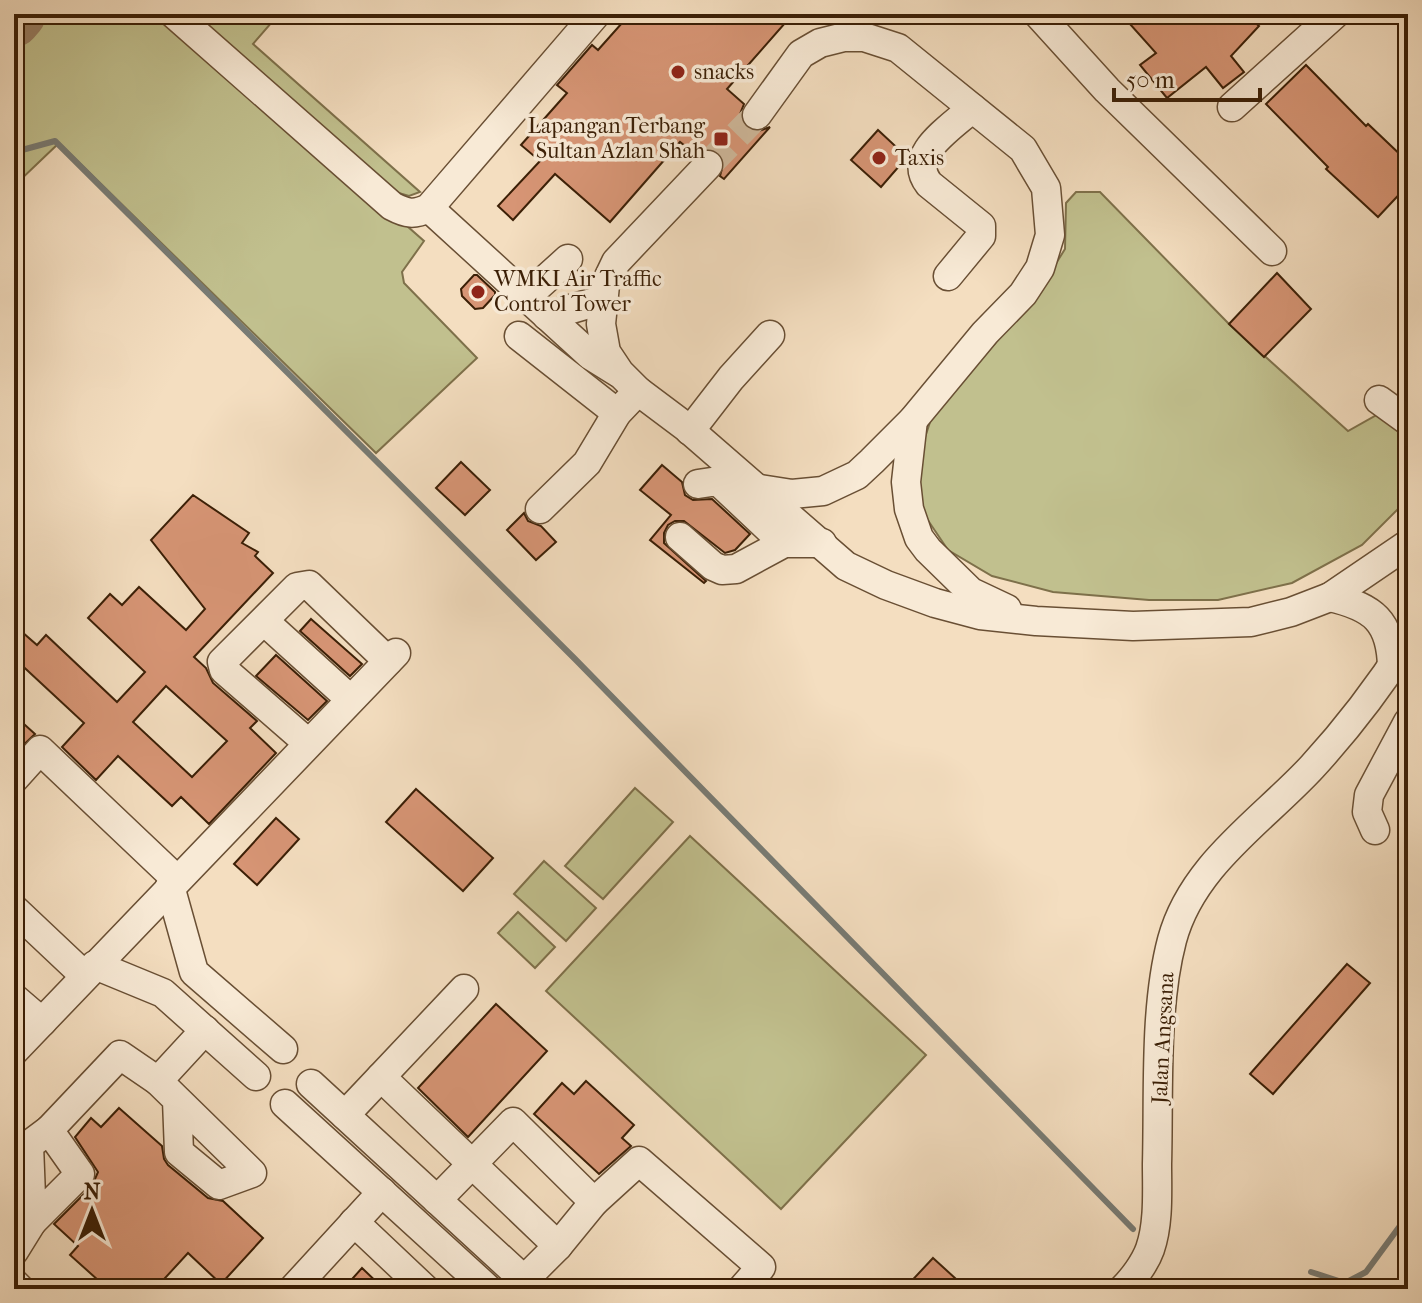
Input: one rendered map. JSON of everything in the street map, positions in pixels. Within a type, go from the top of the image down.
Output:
[{"type":"street","points":[[174,14],[392,206],[407,214],[420,213],[429,208],[596,14]]},
{"type":"street","points":[[1038,14],[1107,90],[1272,251]]},
{"type":"street","points":[[1232,107],[1335,14]]},
{"type":"street","points":[[760,489],[807,494],[839,485],[872,461],[913,420],[985,333],[1023,294],[1040,268],[1050,235],[1049,202],[1039,173],[1023,149],[898,48],[864,37],[844,37],[820,43],[801,54],[764,112]]},
{"type":"street","points":[[948,276],[981,236],[981,226],[929,184],[923,177],[921,164],[940,137],[972,108]]},
{"type":"street","points":[[629,382],[606,352],[601,324],[602,300],[608,275],[616,262],[670,203],[715,172]]},
{"type":"street","points":[[429,208],[602,364],[690,431],[846,566],[935,603],[980,615],[1036,621],[1133,626],[1251,622],[1291,612],[1330,597],[1408,544]]},
{"type":"street","points":[[527,296],[568,259]]},
{"type":"street","points":[[547,316],[602,300]]},
{"type":"street","points":[[690,431],[731,378],[770,335]]},
{"type":"street","points":[[519,336],[617,413]]},
{"type":"street","points":[[540,509],[587,463],[617,413],[629,382]]},
{"type":"street","points":[[1379,400],[1408,421]]},
{"type":"street","points":[[913,420],[906,482],[909,509],[919,538],[971,592],[1036,621]]},
{"type":"street","points":[[698,484],[718,481],[784,543]]},
{"type":"street","points":[[680,537],[713,566],[722,570],[736,569],[784,543],[822,543]]},
{"type":"street","points":[[14,1051],[392,657],[309,585],[297,587],[222,662],[224,670],[308,743]]},
{"type":"street","points":[[1330,597],[1349,601],[1383,622],[1392,649],[1392,667]]},
{"type":"street","points":[[264,621],[350,699]]},
{"type":"street","name":"Jalan Angsana","points":[[1123,1289],[1150,1248],[1156,1207],[1162,992],[1172,940],[1185,902],[1227,849],[1312,767],[1392,667],[1408,642]]},
{"type":"street","points":[[1375,830],[1367,812],[1369,795],[1408,722]]},
{"type":"street","points":[[14,779],[40,750],[173,883],[194,972],[283,1049],[299,1053],[310,1067],[311,1084],[301,1098],[285,1104]]},
{"type":"street","points":[[14,909],[90,970],[163,993],[256,1076],[260,1090],[271,1101],[285,1104],[488,1289]]},
{"type":"street","points":[[345,1115],[464,989]]},
{"type":"street","points":[[14,998],[42,1022]]},
{"type":"street","points":[[167,1090],[205,1030]]},
{"type":"street","points":[[256,1076],[260,1063],[270,1053],[283,1049]]},
{"type":"street","points":[[32,1222],[29,1145],[49,1130],[120,1055],[167,1090],[179,1152],[219,1185],[252,1173]]},
{"type":"street","points":[[381,1077],[558,1246]]},
{"type":"street","points":[[311,1084],[529,1284],[594,1202],[639,1161],[761,1267],[742,1289]]},
{"type":"street","points":[[437,1200],[513,1122],[594,1202]]},
{"type":"street","points":[[14,1251],[32,1222],[80,1174],[49,1130]]},
{"type":"street","points":[[293,1289],[382,1192]]},
{"type":"street","points":[[354,1222],[425,1289]]},
{"type":"street","points":[[14,1283],[20,1289]]},
{"type":"shaded area","points":[[34,14],[166,14],[424,241],[402,272],[404,283],[477,358],[376,453],[59,143],[14,186],[14,36]]},
{"type":"shaded area","points":[[184,14],[279,14],[253,44],[420,192],[409,196],[392,191]]},
{"type":"shaded area","points":[[1076,192],[1100,192],[1229,324],[1348,431],[1382,412],[1408,430],[1408,499],[1362,545],[1292,583],[1218,600],[1149,600],[1053,592],[992,576],[948,550],[923,513],[917,462],[932,416],[1035,297],[1065,249],[1066,203]]},
{"type":"shaded area","points":[[635,788],[673,822],[603,899],[565,866]]},
{"type":"shaded area","points":[[690,836],[926,1055],[781,1209],[546,991]]},
{"type":"shaded area","points":[[544,861],[596,908],[566,941],[514,894]]},
{"type":"shaded area","points":[[518,912],[555,947],[535,968],[498,933]]},
{"type":"building","points":[[630,14],[793,14],[727,89],[744,104],[740,114],[746,128],[756,132],[770,127],[724,179],[720,176],[724,161],[719,152],[704,149],[695,154],[680,142],[610,222],[555,174],[513,220],[498,206],[540,161],[521,145],[567,93],[557,85],[592,45],[598,50]]},
{"type":"building","points":[[1121,14],[1246,14],[1259,26],[1231,56],[1244,72],[1223,88],[1206,67],[1167,98],[1140,65],[1156,53]]},
{"type":"building","points":[[1306,65],[1366,126],[1368,124],[1408,162],[1408,185],[1378,217],[1326,169],[1328,167],[1266,104]]},
{"type":"building","name":"Taxis","points":[[878,130],[907,157],[881,187],[851,160]]},
{"type":"building","points":[[1277,273],[1311,309],[1264,357],[1229,324]]},
{"type":"building","name":"WMKI Air Traffic Control Tower","points":[[474,275],[495,292],[483,308],[475,309],[462,296],[461,289]]},
{"type":"building","points":[[461,462],[490,490],[465,515],[436,488]]},
{"type":"building","points":[[662,465],[682,482],[685,495],[693,500],[712,499],[750,534],[735,550],[725,553],[684,521],[668,525],[664,543],[706,581],[704,583],[650,540],[671,515],[640,490]]},
{"type":"building","points":[[193,495],[249,533],[242,543],[258,552],[255,556],[273,573],[194,657],[206,668],[213,683],[257,721],[250,728],[276,753],[209,824],[181,797],[172,806],[118,756],[96,780],[62,747],[84,723],[14,658],[14,625],[37,645],[46,635],[117,702],[145,672],[88,618],[110,594],[122,605],[139,587],[186,630],[205,609],[151,540]],"holes":[[[166,686],[227,741],[192,777],[133,722]]]},
{"type":"building","points":[[524,513],[528,521],[541,526],[556,542],[536,560],[507,530]]},
{"type":"building","points":[[311,619],[362,664],[350,676],[300,631]]},
{"type":"building","points":[[276,655],[327,701],[308,720],[256,676]]},
{"type":"building","points":[[14,715],[35,734],[14,754]]},
{"type":"building","points":[[416,789],[493,858],[463,891],[386,822]]},
{"type":"building","points":[[276,818],[299,839],[257,885],[234,864]]},
{"type":"building","points":[[1347,964],[1370,983],[1273,1094],[1250,1074]]},
{"type":"building","points":[[496,1004],[547,1051],[468,1137],[418,1088]]},
{"type":"building","points":[[586,1081],[634,1125],[622,1138],[631,1146],[599,1174],[534,1114],[562,1083],[574,1094]]},
{"type":"building","points":[[119,1108],[162,1146],[168,1165],[208,1198],[223,1201],[263,1238],[221,1284],[188,1253],[155,1289],[108,1289],[70,1255],[78,1246],[54,1224],[92,1186],[98,1172],[75,1137],[91,1118],[101,1127]]},
{"type":"building","points":[[933,1258],[967,1289],[904,1289]]},
{"type":"building","points":[[362,1268],[384,1289],[343,1289]]},
{"type":"waterway","points":[[14,158],[22,150],[55,141],[575,659],[1133,1229]]},
{"type":"waterway","points":[[1311,1272],[1345,1283],[1366,1272],[1408,1215]]},
{"type":"taxiway","points":[[14,21],[20,14]]},
{"type":"tunnel","points":[[708,165],[757,115]]},
{"type":"place","name":"snacks","points":[[678,72]]},
{"type":"place","name":"Lapangan Terbang Sultan Azlan Shah","points":[[721,139]]},
{"type":"place","name":"Taxis","points":[[879,158]]},
{"type":"place","name":"WMKI Air Traffic Control Tower","points":[[478,292]]}]
